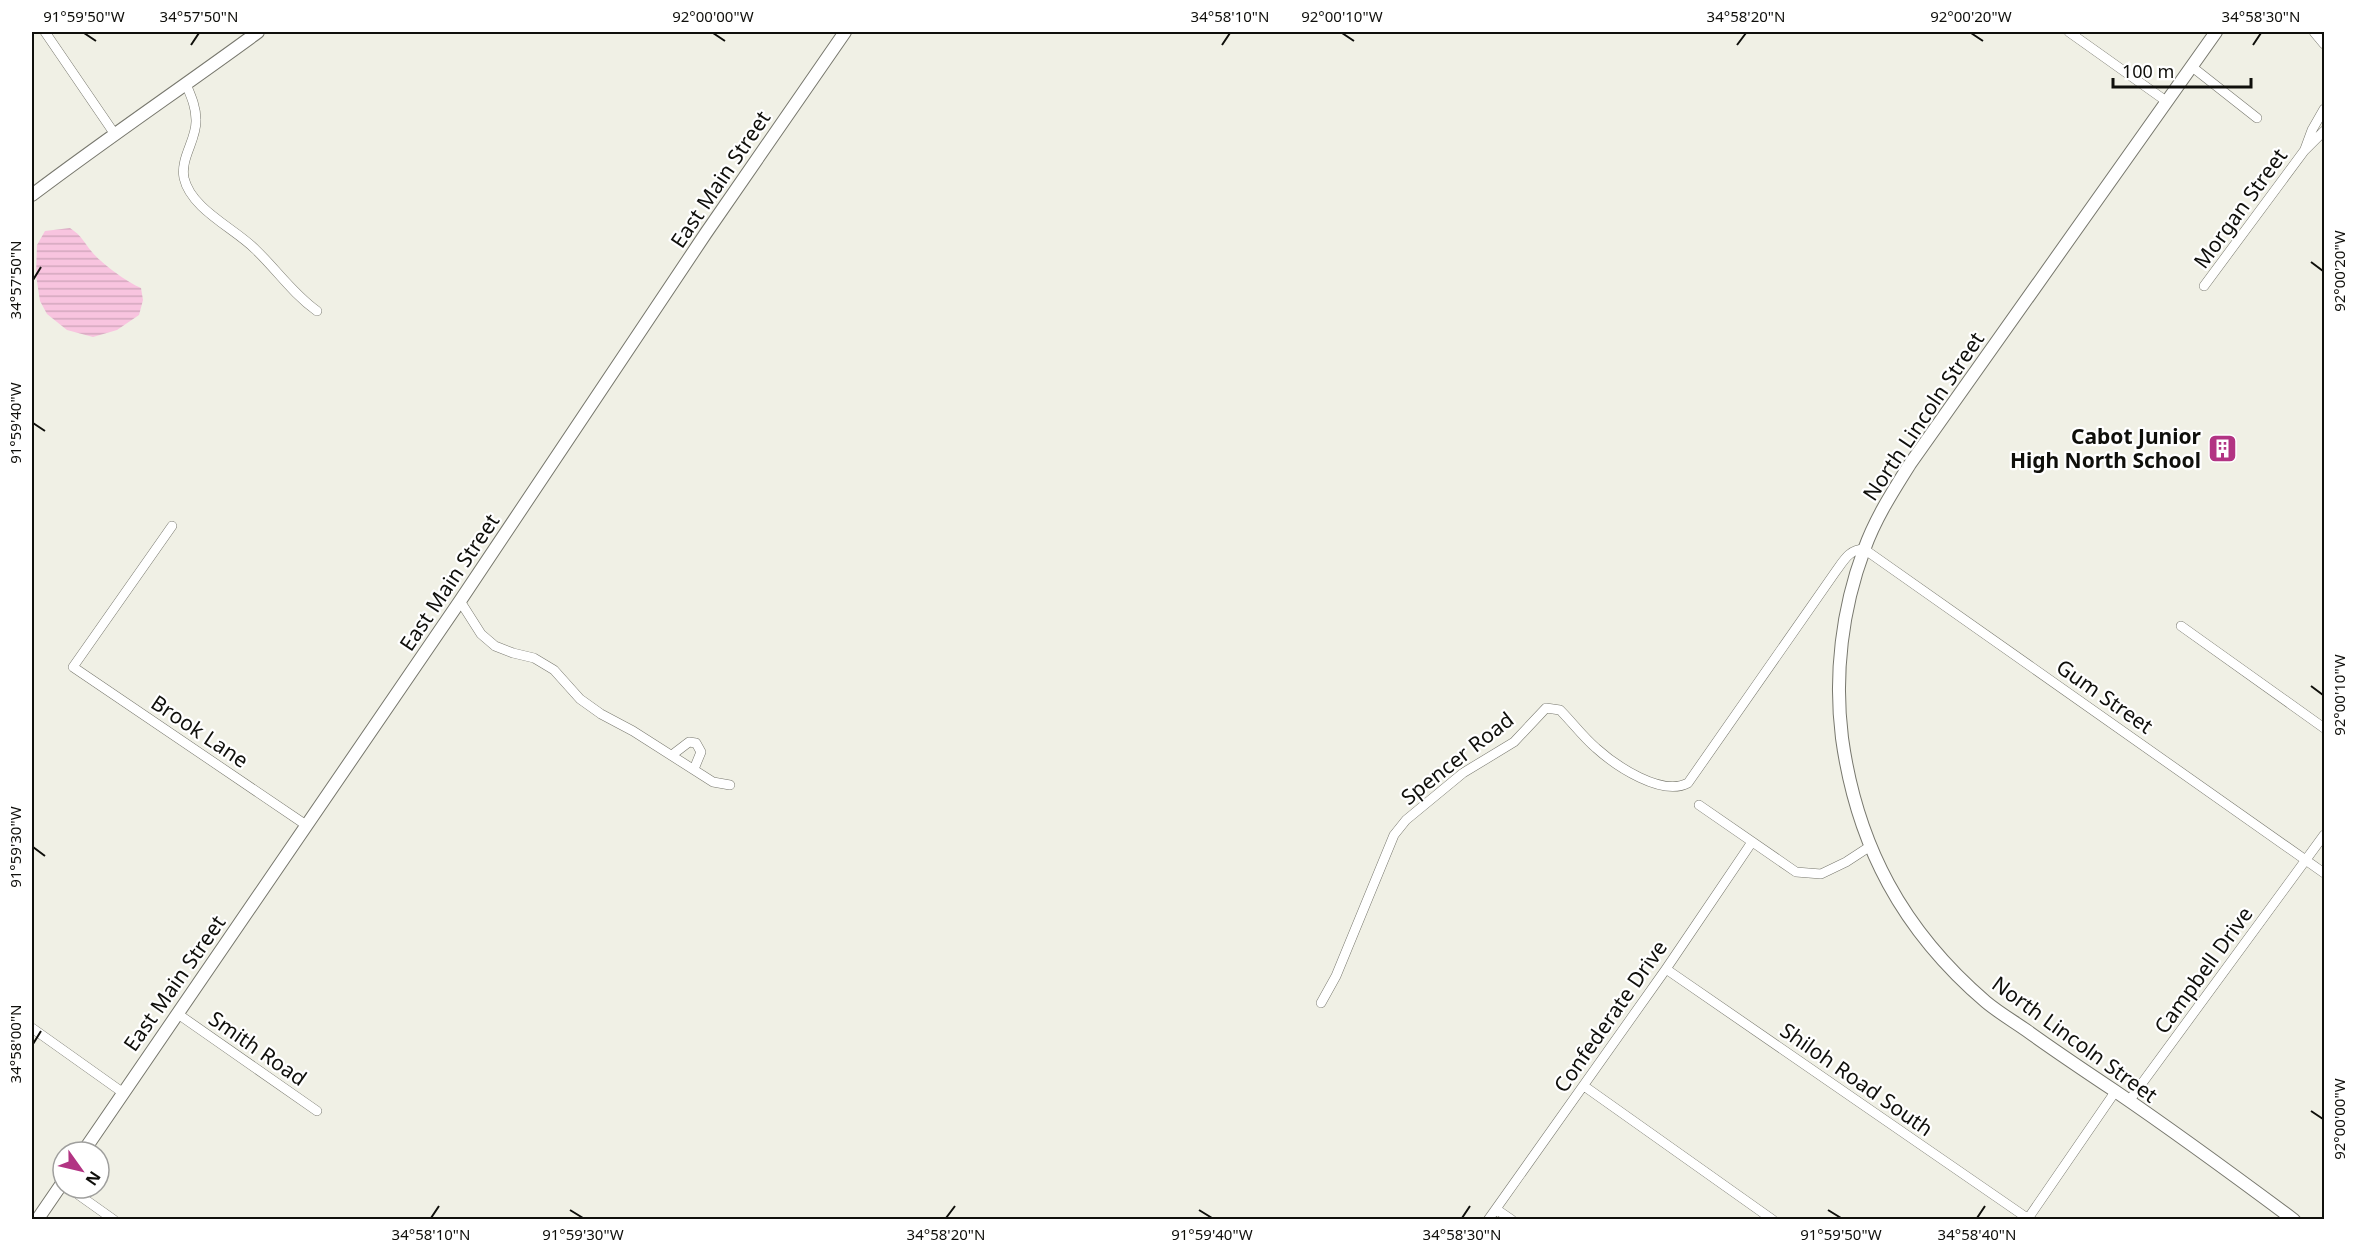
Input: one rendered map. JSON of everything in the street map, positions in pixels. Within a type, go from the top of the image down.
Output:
[{"type":"street","points":[[45,32],[114,133]]},
{"type":"street","points":[[32,195],[114,133],[258,32]]},
{"type":"street","name":"East Main Street","points":[[90,1140],[460,601],[706,233],[845,32]]},
{"type":"street","points":[[2068,32],[2166,101]]},
{"type":"street","name":"North Lincoln Street","points":[[2215,32],[1910,464],[1884,506],[1864,549],[1850,597],[1842,637],[1839,694],[1845,762],[1869,847],[1898,902],[1938,955],[1987,1002],[2294,1220]]},
{"type":"street","points":[[2314,32],[2325,44]]},
{"type":"street","name":"Morgan Street","points":[[2191,66],[2257,118]]},
{"type":"street","points":[[186,84],[193,101],[197,122],[184,162],[184,178],[192,195],[215,218],[255,249],[301,299],[317,311]]},
{"type":"street","name":"Morgan Street","points":[[2304,151],[2312,130],[2325,109]]},
{"type":"street","name":"Morgan Street","points":[[2204,286],[2304,151],[2325,131]]},
{"type":"street","name":"Brook Lane","points":[[172,526],[73,667],[306,825]]},
{"type":"street","name":"Spencer Road","points":[[1321,1003],[1336,976],[1388,848],[1406,820],[1463,773],[1514,742],[1546,708],[1560,710],[1594,747],[1625,769],[1660,786],[1682,787],[1688,783],[1848,554],[1857,549],[1864,549]]},
{"type":"street","name":"Gum Street","points":[[1864,549],[2325,873]]},
{"type":"street","points":[[460,601],[481,634],[495,646],[534,658],[554,670],[580,699],[600,714],[672,754],[713,782],[730,785]]},
{"type":"street","points":[[2181,626],[2325,728]]},
{"type":"street","points":[[672,754],[689,742],[696,743],[701,752],[694,770]]},
{"type":"street","points":[[1699,805],[1796,872],[1821,874],[1869,847]]},
{"type":"street","name":"Campbell Drive","points":[[2129,1101],[2325,835]]},
{"type":"street","name":"Confederate Drive","points":[[1488,1220],[1666,969],[1752,842]]},
{"type":"street","name":"Shiloh Road South","points":[[1666,969],[2028,1219]]},
{"type":"street","name":"Smith Road","points":[[178,1014],[317,1111]]},
{"type":"street","points":[[32,1028],[122,1092]]},
{"type":"street","points":[[1584,1086],[1773,1220]]},
{"type":"street","points":[[2028,1219],[2115,1092]]},
{"type":"street","points":[[38,1220],[52,1200]]},
{"type":"street","points":[[86,1200],[114,1220]]},
{"type":"street","points":[[1496,1209],[1512,1220]]},
{"type":"shaded area","points":[[70,228],[102,262],[141,288],[143,300],[139,315],[117,330],[93,337],[67,330],[47,314],[40,301],[36,275],[37,245],[45,231]]},
{"type":"place","name":"Cabot Junior High North School","points":[[2222,448]]}]
